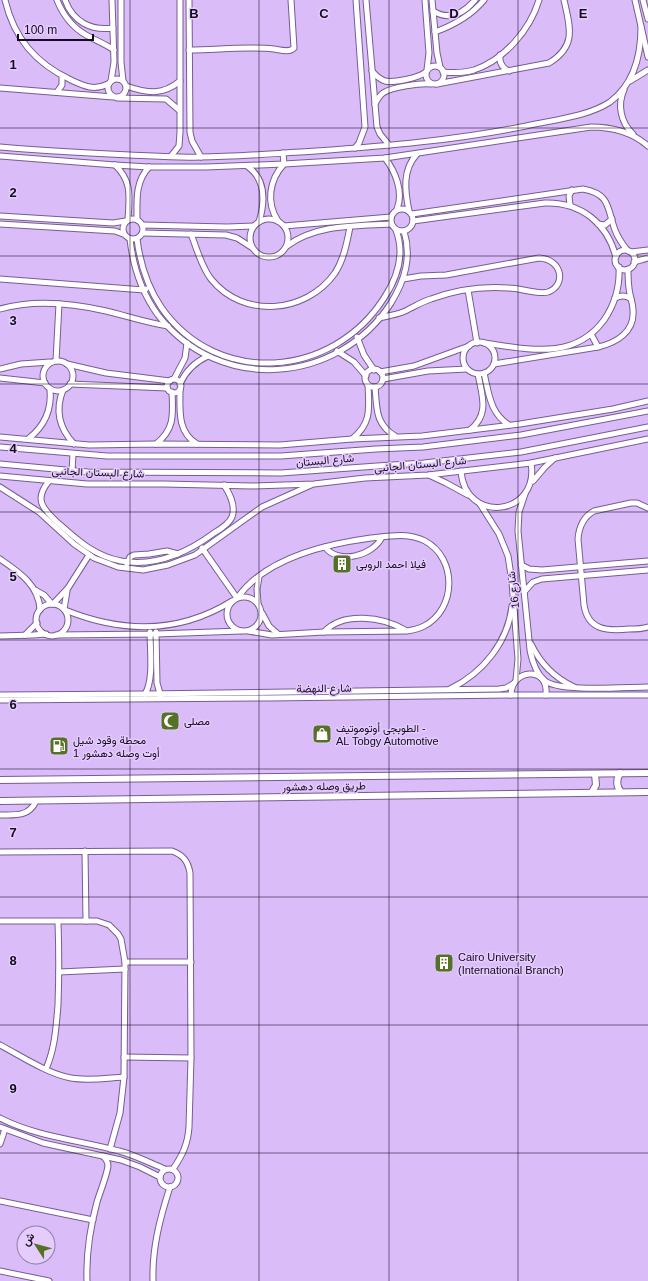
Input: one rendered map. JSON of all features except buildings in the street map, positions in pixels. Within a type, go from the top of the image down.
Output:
[{"type":"main road","points":[[620,773],[617,785],[621,792]]},
{"type":"main road","name":"طريق وصله دهشور","points":[[0,780],[648,773]]},
{"type":"main road","points":[[592,792],[596,785],[595,774]]},
{"type":"main road","name":"طريق وصله دهشور","points":[[0,801],[648,792]]},
{"type":"street","points":[[5,0],[16,31],[26,46],[38,59],[62,76],[88,88],[95,88],[117,79],[139,91],[163,91],[180,81]]},
{"type":"street","points":[[57,0],[64,15],[77,29],[114,50]]},
{"type":"street","points":[[65,0],[74,15],[82,23],[92,28],[114,28]]},
{"type":"street","points":[[112,0],[114,50],[113,72],[108,91],[115,97]]},
{"type":"street","points":[[115,97],[124,94],[125,84],[121,62],[121,0]]},
{"type":"street","points":[[171,156],[179,146],[180,132],[180,0]]},
{"type":"street","points":[[189,0],[190,132],[192,141],[202,157]]},
{"type":"street","points":[[189,50],[262,48],[287,51],[292,50],[294,48],[291,0]]},
{"type":"street","points":[[354,148],[359,143],[365,127],[356,0]]},
{"type":"street","points":[[366,0],[377,127],[380,134],[389,146]]},
{"type":"street","points":[[425,0],[429,53],[426,79],[431,84]]},
{"type":"street","points":[[432,0],[437,53],[443,79],[437,84]]},
{"type":"street","points":[[433,11],[447,17],[455,16],[475,0]]},
{"type":"street","points":[[435,32],[451,26],[465,18],[478,8],[484,0]]},
{"type":"street","points":[[372,71],[383,80],[390,82],[420,76],[433,66],[442,70],[458,73],[474,70],[488,64],[515,42],[527,26],[536,8],[538,0]]},
{"type":"street","points":[[375,105],[378,98],[391,90],[422,84],[437,84],[509,71],[549,63],[558,58],[567,47],[570,34],[564,0]]},
{"type":"street","points":[[635,0],[648,57]]},
{"type":"street","points":[[643,0],[648,19]]},
{"type":"street","points":[[641,27],[639,56],[621,101],[622,114],[626,125],[636,137],[648,146]]},
{"type":"street","points":[[358,29],[368,28]]},
{"type":"street","points":[[180,34],[189,34]]},
{"type":"street","points":[[500,55],[501,65],[509,71]]},
{"type":"street","points":[[0,147],[46,151],[202,157],[389,146],[501,131],[592,111],[610,101],[627,84],[648,70]]},
{"type":"street","points":[[57,92],[62,85],[62,76]]},
{"type":"street","points":[[0,88],[115,97],[166,99],[179,110]]},
{"type":"street","points":[[0,156],[115,165],[247,166],[385,158],[591,127],[611,128],[648,140]]},
{"type":"street","points":[[501,131],[502,140]]},
{"type":"street","points":[[45,160],[46,151]]},
{"type":"street","points":[[279,222],[272,208],[271,189],[276,175],[284,164],[283,153]]},
{"type":"street","points":[[413,221],[407,200],[406,177],[408,167],[417,154]]},
{"type":"street","points":[[385,158],[396,178],[400,197],[397,209]]},
{"type":"street","points":[[115,165],[121,170],[128,184],[129,192],[127,221],[122,229],[123,234]]},
{"type":"street","points":[[143,233],[142,225],[137,220],[138,185],[140,178],[149,166]]},
{"type":"street","points":[[247,166],[256,174],[261,184],[263,204],[259,222]]},
{"type":"street","points":[[570,205],[569,196],[572,190]]},
{"type":"street","points":[[137,239],[140,258],[150,288],[169,317],[189,335],[213,350],[236,359],[263,363],[292,362],[313,356],[334,346],[354,333],[372,314],[380,304],[398,271],[400,246],[396,230],[391,224],[393,212],[397,209],[403,208],[410,213],[572,190],[589,190],[599,195],[607,203],[618,236],[633,255],[634,262]]},
{"type":"street","points":[[496,202],[496,210]]},
{"type":"street","points":[[366,376],[370,371],[414,366],[478,343],[533,349],[554,349],[576,343],[591,334],[605,318],[616,298],[618,267],[616,257],[609,240],[598,224],[587,214],[570,205],[545,203],[413,221]]},
{"type":"street","points":[[0,216],[113,223],[137,220]]},
{"type":"street","points":[[284,226],[391,217]]},
{"type":"street","points":[[252,248],[250,236],[254,226],[266,219],[272,219],[284,226],[288,236],[286,247]]},
{"type":"street","points":[[598,224],[608,224],[612,219]]},
{"type":"street","points":[[396,230],[404,231],[409,228],[413,221]]},
{"type":"street","points":[[0,224],[115,231],[130,239],[137,239],[143,233],[232,236],[242,241],[255,252],[266,258],[278,256],[286,247],[298,238],[319,230],[391,224]]},
{"type":"street","points":[[142,225],[227,227],[254,226]]},
{"type":"street","points":[[191,234],[202,265],[211,279],[222,290],[236,299],[251,305],[266,307],[282,306],[298,302],[312,295],[324,285],[335,272],[342,258],[350,227]]},
{"type":"street","points":[[130,239],[135,265],[144,290],[153,307],[168,326],[187,343],[208,356],[248,368],[274,370],[288,369],[314,363],[338,353],[358,339],[379,318],[396,294],[403,279],[408,256],[404,231]]},
{"type":"street","points":[[616,257],[619,252],[625,250],[630,252],[648,250]]},
{"type":"street","points":[[379,318],[402,312],[438,296],[468,290],[500,287],[548,292],[558,283],[559,273],[556,265],[549,259],[539,258],[446,275],[421,276],[403,279]]},
{"type":"street","points":[[618,267],[623,270],[628,269],[634,262],[648,258]]},
{"type":"street","points":[[494,364],[598,347],[614,342],[620,338],[630,327],[634,310],[628,284],[628,269]]},
{"type":"street","points":[[0,279],[144,290],[150,288]]},
{"type":"street","points":[[468,290],[478,343]]},
{"type":"street","points":[[616,298],[622,295],[631,299]]},
{"type":"street","points":[[0,309],[33,303],[60,304],[96,309],[140,321],[168,326]]},
{"type":"street","points":[[54,361],[60,304]]},
{"type":"street","points":[[354,333],[358,339],[364,356],[383,379]]},
{"type":"street","points":[[591,334],[598,347]]},
{"type":"street","points":[[167,388],[167,384],[172,380],[185,358],[187,343]]},
{"type":"street","points":[[470,345],[467,348],[464,357],[465,365],[472,372],[478,374],[490,370],[494,364],[494,352],[484,343]]},
{"type":"street","points":[[334,346],[338,353],[354,362],[366,376],[368,385],[369,414],[364,426],[352,439]]},
{"type":"street","points":[[172,392],[176,392],[186,373],[194,364],[208,356]]},
{"type":"street","points":[[28,439],[45,421],[50,405],[50,389],[45,383],[43,377],[46,366],[54,361]]},
{"type":"street","points":[[0,369],[28,363],[54,361],[106,373],[179,381],[182,426],[188,437],[198,445]]},
{"type":"street","points":[[248,368],[249,362]]},
{"type":"street","points":[[67,364],[71,368],[73,375],[70,384],[63,390],[59,404],[59,419],[65,433],[74,444]]},
{"type":"street","points":[[383,379],[428,371],[468,369]]},
{"type":"street","points":[[484,373],[492,407],[498,416],[509,425]]},
{"type":"street","points":[[470,430],[477,423],[483,409],[478,374]]},
{"type":"street","points":[[0,378],[45,383]]},
{"type":"street","points":[[368,385],[375,387],[380,385],[383,379]]},
{"type":"street","points":[[70,384],[167,388],[172,392]]},
{"type":"street","points":[[375,387],[377,414],[379,419],[386,430],[396,437]]},
{"type":"street","points":[[50,389],[63,390]]},
{"type":"street","points":[[156,444],[166,434],[172,421],[172,392]]},
{"type":"street","points":[[0,437],[74,444],[107,445],[280,445],[352,439],[422,436],[509,425],[648,402]]},
{"type":"street","points":[[638,404],[640,413]]},
{"type":"street","name":"شارع البستان","points":[[0,447],[107,456],[281,456],[423,447],[521,435],[648,411]]},
{"type":"street","name":"شارع البستان","points":[[0,464],[107,473],[281,473],[424,464],[521,452],[648,427]]},
{"type":"street","points":[[422,436],[423,447]]},
{"type":"street","name":"شارع البستان الجانبى","points":[[0,476],[88,484],[252,486],[314,484],[364,478],[428,475],[532,463],[556,457],[646,441]]},
{"type":"street","points":[[107,445],[107,456]]},
{"type":"street","points":[[72,471],[73,454]]},
{"type":"street","points":[[428,475],[455,488],[480,504],[490,507],[504,507],[518,501],[525,494],[545,466],[556,457]]},
{"type":"street","points":[[531,484],[533,470],[532,463]]},
{"type":"street","points":[[461,471],[464,486],[472,498]]},
{"type":"street","points":[[164,472],[164,484]]},
{"type":"street","points":[[49,481],[41,496],[42,505],[46,512],[88,548],[106,556],[128,562],[153,561],[178,554],[200,544],[225,525],[232,516],[233,511],[232,500],[224,485]]},
{"type":"street","points":[[0,487],[39,512],[74,544],[89,554],[106,563],[126,569],[149,569],[168,566],[187,559],[204,550],[262,507],[314,484]]},
{"type":"street","name":"شارع 16","points":[[525,494],[518,512],[521,565],[533,661],[540,675],[545,680]]},
{"type":"street","points":[[648,508],[637,503],[631,503],[594,511],[582,522],[578,533],[585,610],[587,615],[594,624],[610,631],[648,627]]},
{"type":"street","name":"شارع 16","points":[[480,504],[494,524],[508,556],[518,659],[515,682],[511,695]]},
{"type":"street","points":[[0,636],[46,634],[156,634],[241,631],[278,634],[407,631],[424,626],[439,612],[448,594],[448,570],[444,559],[437,550],[423,540],[407,536],[382,537],[325,547],[289,560],[259,577],[248,586],[227,609],[227,619],[232,627],[241,631]]},
{"type":"street","points":[[325,547],[336,556],[351,556],[371,550],[378,544],[382,537]]},
{"type":"street","points":[[200,544],[236,599]]},
{"type":"street","points":[[46,634],[40,630],[37,623],[37,616],[40,610],[45,606],[52,604],[68,588],[89,554]]},
{"type":"street","points":[[0,559],[27,580],[35,590],[40,610]]},
{"type":"street","points":[[521,565],[537,570],[648,561]]},
{"type":"street","points":[[126,569],[128,562]]},
{"type":"street","points":[[524,592],[530,585],[538,580],[648,570]]},
{"type":"street","points":[[259,577],[257,593],[261,612],[266,623],[278,634]]},
{"type":"street","points":[[56,635],[63,630],[67,622],[67,614],[64,610],[68,588]]},
{"type":"street","points":[[35,590],[44,595],[52,604],[59,606],[64,610],[100,622],[125,626],[153,627],[174,624],[200,617],[236,599],[250,598],[259,604]]},
{"type":"street","points":[[448,693],[478,671],[494,653],[507,626],[512,609],[513,597]]},
{"type":"street","points":[[248,631],[258,624],[261,618],[261,612]]},
{"type":"street","points":[[324,632],[337,622],[363,619],[389,623],[407,631]]},
{"type":"street","points":[[25,636],[37,623]]},
{"type":"street","points":[[153,627],[156,634],[157,683],[161,697]]},
{"type":"street","points":[[145,694],[150,680],[150,634],[153,627]]},
{"type":"street","points":[[529,638],[539,657],[548,668],[558,678],[577,688]]},
{"type":"street","name":"شارع النهضة","points":[[0,700],[448,693],[498,690],[506,688],[523,676],[532,674],[545,680]]},
{"type":"street","points":[[545,680],[557,686],[577,688],[648,687]]},
{"type":"street","points":[[545,680],[546,695]]},
{"type":"street","name":"شارع النهضة","points":[[448,693],[511,695],[648,695]]},
{"type":"street","name":"شارع النهضة","points":[[0,695],[145,694],[161,697]]},
{"type":"street","points":[[0,815],[23,814],[31,809],[36,801]]},
{"type":"street","points":[[85,851],[86,921]]},
{"type":"street","points":[[0,852],[172,851],[185,859],[189,866],[191,1058],[188,1138],[183,1154],[173,1169]]},
{"type":"street","points":[[0,921],[86,921],[104,923],[114,929],[121,939],[125,962],[124,1077],[121,1107],[110,1148]]},
{"type":"street","points":[[46,1069],[52,1055],[55,1040],[59,972],[58,922]]},
{"type":"street","points":[[125,962],[191,962]]},
{"type":"street","points":[[59,972],[125,970]]},
{"type":"street","points":[[0,1045],[59,1075],[73,1078],[124,1077]]},
{"type":"street","points":[[124,1057],[191,1058]]},
{"type":"street","points":[[0,1144],[2,1128],[1,1119],[44,1135],[110,1148],[132,1155],[165,1169],[173,1169],[177,1172],[178,1180],[175,1185],[170,1187],[162,1184],[160,1177],[161,1172],[165,1169]]},
{"type":"street","points":[[2,1128],[43,1143],[121,1160],[160,1177]]},
{"type":"street","points":[[87,1281],[88,1253],[92,1220],[108,1168],[107,1162],[103,1156]]},
{"type":"street","points":[[108,1168],[121,1160]]},
{"type":"street","points":[[153,1281],[157,1234],[170,1187]]},
{"type":"street","points":[[0,1201],[92,1220]]},
{"type":"street","points":[[0,1272],[49,1281]]},
{"type":"place","name":"فيلا احمد الروبى","points":[[342,564]]},
{"type":"place","name":"مصلى","points":[[170,721]]},
{"type":"place","name":"الطوبجى أوتوموتيف - AL Tobgy Automotive","points":[[322,734]]},
{"type":"place","name":"محطة وقود شيل أوت وصله دهشور 1","points":[[59,746]]},
{"type":"place","name":"Cairo University (International Branch)","points":[[444,963]]}]
